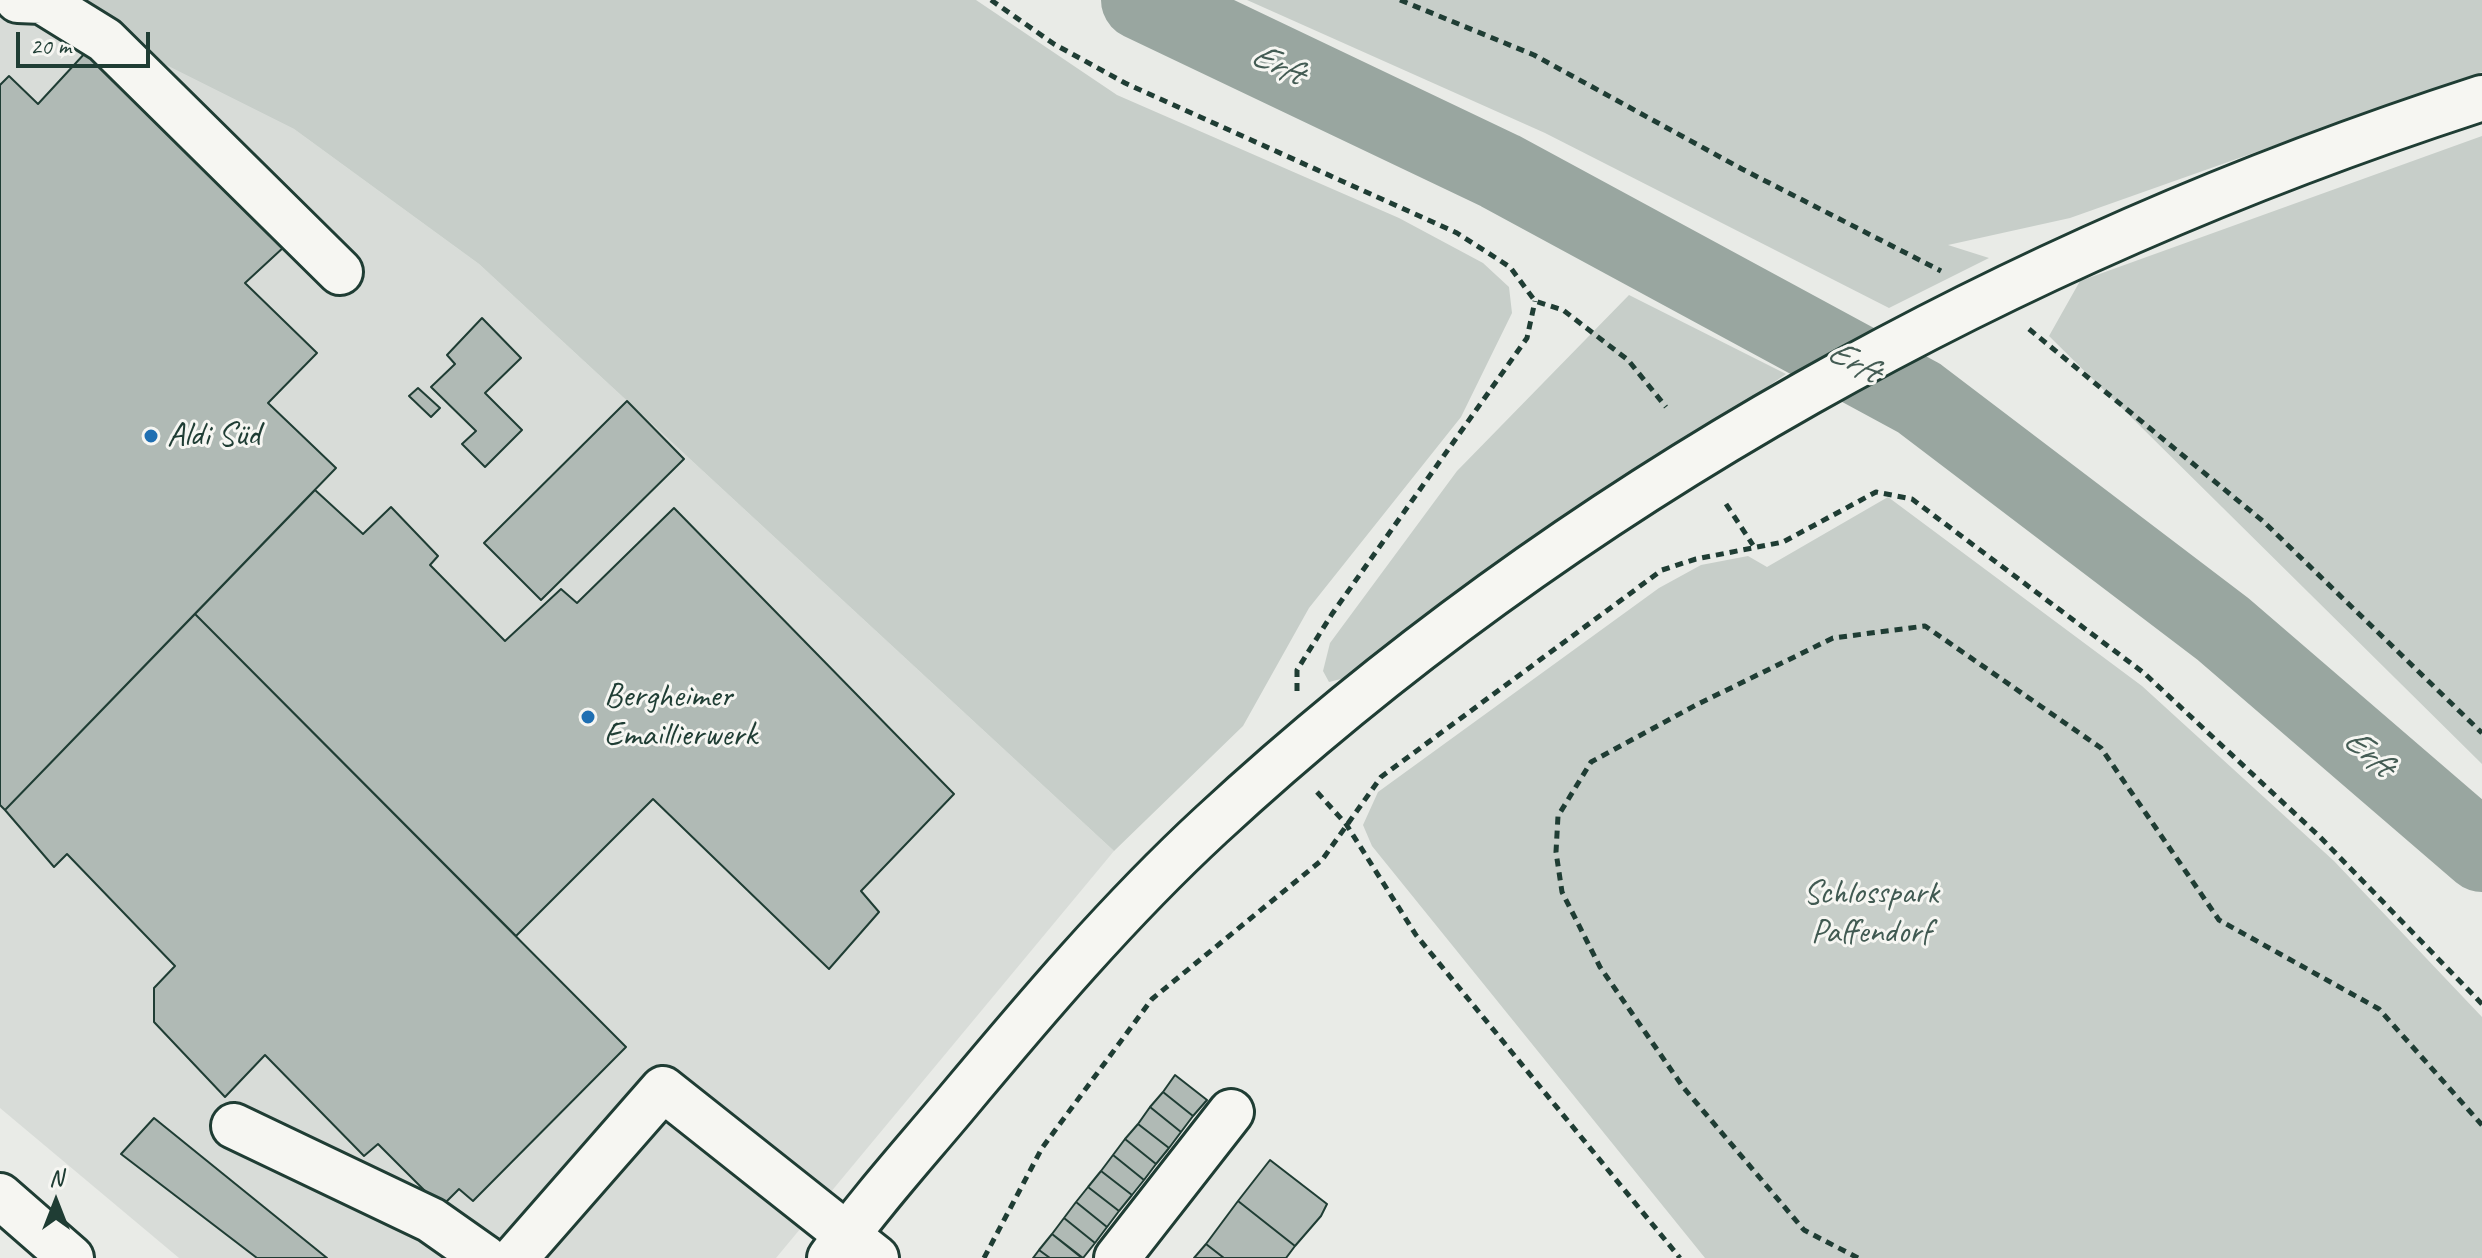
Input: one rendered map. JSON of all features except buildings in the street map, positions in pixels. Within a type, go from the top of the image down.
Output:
[{"type":"main road","points":[[18,0],[42,1],[105,40],[340,272]]},
{"type":"main road","points":[[515,1258],[663,1089],[851,1250],[1023,1024],[1147,888],[1309,738],[1473,608],[1704,453],[1975,302],[2178,210],[2407,123],[2482,98]]},
{"type":"main road","points":[[1117,1258],[1231,1112]]},
{"type":"main road","points":[[234,1126],[431,1220],[485,1258]]},
{"type":"main road","points":[[0,1196],[71,1258]]},
{"type":"path","points":[[991,0],[1054,44],[1125,83],[1457,233],[1510,267],[1535,301],[1563,310],[1628,360],[1666,407]]},
{"type":"path","points":[[1400,0],[1534,55],[1975,302],[2264,522],[2482,733]]},
{"type":"path","points":[[1309,738],[1297,708],[1297,670],[1332,614],[1527,338],[1535,301]]},
{"type":"path","points":[[984,1258],[1042,1148],[1152,999],[1322,860],[1381,777],[1662,570],[1753,545],[1783,542],[1876,492],[1912,499],[2144,673],[2320,837],[2482,1004]]},
{"type":"path","points":[[1726,504],[1753,545]]},
{"type":"path","points":[[1858,1258],[1804,1230],[1683,1087],[1600,967],[1562,892],[1556,852],[1558,816],[1591,762],[1696,705],[1833,638],[1925,626],[2101,748],[2219,920],[2379,1009],[2482,1125]]},
{"type":"path","points":[[1346,824],[1416,935],[1680,1258]]},
{"type":"shaded area","points":[[0,0],[36,0],[294,129],[479,264],[1114,851],[776,1258],[179,1258],[0,1108]]},
{"type":"green space","points":[[36,0],[976,0],[1117,95],[1399,218],[1483,263],[1509,287],[1512,313],[1461,417],[1309,608],[1243,726],[1114,851],[479,264],[294,129]]},
{"type":"green space","points":[[1247,0],[2482,0],[2482,72],[2070,218],[1948,245],[1989,258],[1889,308],[1545,133]]},
{"type":"green space","points":[[2482,136],[2482,764],[2049,336],[2080,281]]},
{"type":"green space","points":[[1629,295],[1786,374],[1349,677],[1329,682],[1323,671],[1330,643],[1457,471]]},
{"type":"green space","name":"Schlosspark Paffendorf","points":[[1888,497],[2142,686],[2334,861],[2482,1017],[2482,1258],[1705,1258],[1372,846],[1363,825],[1378,792],[1659,588],[1701,565],[1748,556],[1767,567]]},
{"type":"waterway","name":"Erft","points":[[1141,0],[1500,171],[1919,398],[2223,629],[2482,852]]},
{"type":"place","name":"Aldi Süd","points":[[151,436]]},
{"type":"place","name":"Bergheimer Emaillierwerk","points":[[588,717]]}]
